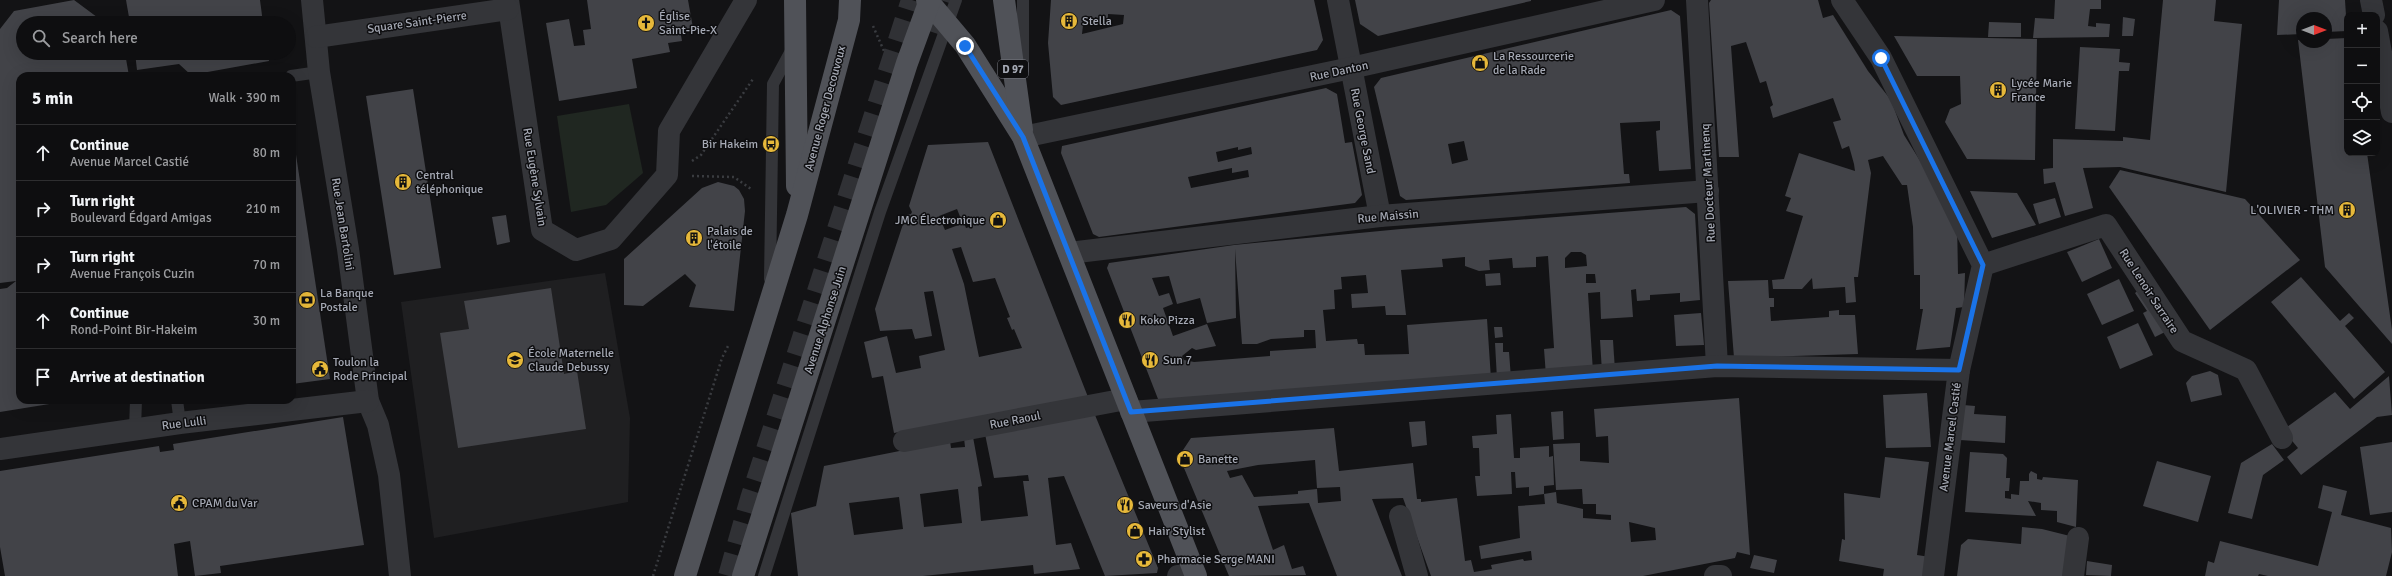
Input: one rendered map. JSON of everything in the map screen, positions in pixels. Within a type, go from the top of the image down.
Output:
[{"type":"main road","points":[[685,576],[797,216],[795,0]]},
{"type":"main road","name":"Avenue Roger Decouvoux","points":[[797,216],[849,20],[850,0]]},
{"type":"main road","name":"D 97","points":[[1004,0],[1023,137]]},
{"type":"main road","name":"D 97","points":[[929,1],[965,46],[1023,137],[1129,406],[1189,575]]},
{"type":"main road","name":"Avenue Alphonse Juin","points":[[743,576],[907,63],[929,1]]},
{"type":"street","name":"Rue Jean Bartolini","points":[[312,0],[319,72],[348,249],[368,401],[378,425],[389,474],[400,576]]},
{"type":"street","points":[[668,175],[669,131],[746,0]]},
{"type":"street","name":"Rue George Sand","points":[[1338,0],[1380,216]]},
{"type":"street","name":"Rue Danton","points":[[1023,137],[1351,68],[1654,0]]},
{"type":"street","name":"Rue Docteur Martinenq","points":[[1697,0],[1717,366]]},
{"type":"street","points":[[1842,0],[1881,58],[1983,265]]},
{"type":"street","points":[[2371,0],[2373,12]]},
{"type":"street","name":"Square Saint-Pierre","points":[[316,37],[508,4]]},
{"type":"street","name":"Rue Eugène Sylvain","points":[[508,4],[542,230],[576,250],[611,239],[668,175]]},
{"type":"street","points":[[2380,47],[2392,112]]},
{"type":"street","name":"Rue Maissin","points":[[1069,253],[1380,216],[1708,191]]},
{"type":"street","name":"Rue Lenoir Sarraire","points":[[1983,265],[2106,225],[2182,341],[2246,370],[2282,438]]},
{"type":"street","name":"Avenue Marcel Castié","points":[[1933,576],[1959,370],[1983,265]]},
{"type":"street","name":"Rue Raoul","points":[[904,441],[1129,406],[1717,366],[1959,370]]},
{"type":"street","name":"Rue Lulli","points":[[0,449],[180,423],[368,401]]},
{"type":"street","points":[[1400,516],[1417,576]]},
{"type":"street","points":[[2074,576],[2078,538]]},
{"type":"street","points":[[1715,576],[1721,576]]},
{"type":"lane","points":[[764,576],[880,212],[956,0]]},
{"type":"lane","points":[[1023,0],[1023,137]]},
{"type":"lane","points":[[770,306],[773,84],[796,42]]},
{"type":"lane","points":[[296,75],[319,72]]},
{"type":"lane","points":[[135,430],[136,404]]},
{"type":"lane","points":[[178,404],[180,423]]},
{"type":"path","points":[[668,175],[701,155],[756,74]]},
{"type":"path","points":[[668,175],[734,177],[752,190],[754,196]]},
{"type":"path","points":[[653,576],[715,380],[731,340]]},
{"type":"shaded area","points":[[629,104],[643,173],[606,205],[571,212],[557,116]]},
{"type":"shaded area","name":"École Maternelle Claude Debussy","points":[[605,273],[630,418],[628,502],[434,538],[401,302]]},
{"type":"building","points":[[74,0],[96,16],[16,16],[16,60],[126,60],[128,72],[16,72],[16,281],[0,283],[0,29],[14,11]]},
{"type":"building","points":[[126,0],[260,0],[262,16],[129,16]]},
{"type":"building","points":[[587,0],[688,0],[693,28],[680,30],[682,41],[668,43],[670,52],[632,59],[637,88],[559,101],[546,23],[569,19],[574,46],[585,45],[583,30],[591,29]]},
{"type":"building","points":[[1051,0],[1314,0],[1323,40],[1317,50],[1061,105],[1053,97],[1048,43]],"holes":[[[1108,14],[1124,15],[1123,24],[1082,34],[1083,25],[1089,25],[1089,20],[1095,20],[1095,17],[1108,21]]]},
{"type":"building","points":[[1355,0],[1531,1],[1378,36],[1360,24]]},
{"type":"building","points":[[1711,0],[1818,0],[1823,18],[1833,15],[1868,71],[1891,100],[1904,135],[1957,220],[1958,274],[1965,273],[1964,307],[1956,308],[1950,347],[1916,350],[1923,309],[1920,309],[1920,275],[1914,275],[1913,227],[1907,185],[1902,185],[1883,156],[1868,160],[1871,173],[1858,277],[1854,277],[1856,302],[1846,303],[1845,287],[1813,289],[1812,278],[1802,289],[1773,289],[1772,280],[1784,279],[1803,216],[1786,211],[1791,198],[1785,196],[1799,153],[1855,171],[1854,164],[1849,146],[1842,149],[1833,122],[1841,120],[1833,98],[1773,118],[1770,107],[1773,105],[1766,81],[1760,83],[1746,42],[1731,46],[1739,157],[1719,157],[1709,3]]},
{"type":"building","points":[[2055,0],[2101,0],[2101,9],[2090,9],[2088,26],[2096,27],[2096,23],[2110,24],[2109,37],[2033,38],[2035,18],[2054,19]]},
{"type":"building","points":[[2163,0],[2216,0],[2214,21],[2242,24],[2226,192],[2120,167],[2083,168],[2093,208],[2065,216],[2055,182],[2044,184],[2043,169],[2053,168],[2053,139],[2123,141],[2123,137],[2150,140]]},
{"type":"building","points":[[2279,0],[2345,0],[2344,31],[2332,32],[2332,12],[2296,12],[2296,34],[2277,35]]},
{"type":"building","points":[[1671,10],[1680,16],[1691,169],[1659,171],[1656,131],[1660,130],[1660,121],[1620,123],[1624,174],[1629,174],[1630,183],[1406,200],[1400,196],[1374,87],[1381,78]],"holes":[[[1464,141],[1468,160],[1452,164],[1448,144]]]},
{"type":"building","points":[[2123,17],[2135,19],[2133,36],[2122,36]]},
{"type":"building","points":[[1989,22],[2021,23],[2021,37],[1988,37]]},
{"type":"building","name":"Lycée Marie France","points":[[1894,36],[2037,39],[2035,160],[1967,159],[1945,122],[1950,109],[1961,104],[1960,76],[1917,76]]},
{"type":"building","name":"L'OLIVIER - THM","points":[[2344,38],[2344,156],[2367,156],[2392,330],[2392,344],[2325,267],[2299,48],[2332,48],[2332,39]]},
{"type":"building","points":[[2080,47],[2120,49],[2119,62],[2130,63],[2129,71],[2119,71],[2115,131],[2075,129]]},
{"type":"building","points":[[136,60],[269,61],[208,72],[188,72],[179,64],[137,70]]},
{"type":"building","points":[[1326,88],[1337,94],[1345,143],[1352,142],[1362,195],[1355,203],[1099,237],[1093,234],[1061,153],[1062,146]],"holes":[[[1238,147],[1238,150],[1251,147],[1252,154],[1218,162],[1216,152]],[[1232,168],[1232,173],[1248,170],[1249,177],[1191,188],[1188,177]]]},
{"type":"building","name":"Central téléphonique","points":[[413,89],[441,268],[394,275],[366,96]]},
{"type":"building","points":[[988,142],[1088,397],[894,433],[883,376],[872,378],[864,342],[887,336],[896,373],[921,368],[919,356],[945,350],[933,291],[924,292],[932,336],[915,339],[912,329],[880,331],[875,309],[906,215],[911,214],[912,212],[909,206],[928,145]],"holes":[[[957,209],[961,219],[969,216],[973,226],[966,228],[964,223],[945,230],[939,216]],[[961,247],[973,282],[995,278],[1010,317],[1007,318],[1012,330],[1014,329],[1022,348],[979,357],[964,284],[952,249]]]},
{"type":"building","points":[[296,155],[330,379],[296,383]]},
{"type":"building","points":[[2120,170],[2245,199],[2300,260],[2210,330],[2109,187]]},
{"type":"building","name":"Palais de l'étoile","points":[[718,182],[734,186],[739,190],[744,199],[745,211],[734,311],[689,307],[696,285],[685,274],[643,306],[624,305],[624,259],[702,188]]},
{"type":"building","points":[[1970,191],[2017,193],[2036,225],[1992,238]]},
{"type":"building","points":[[2055,198],[2061,217],[2039,224],[2033,204]]},
{"type":"building","points":[[1686,207],[1695,214],[1700,300],[1680,302],[1680,293],[1650,295],[1650,300],[1637,301],[1636,289],[1631,290],[1633,317],[1601,319],[1600,292],[1588,293],[1593,372],[1546,376],[1544,349],[1554,348],[1548,256],[1536,257],[1536,267],[1513,268],[1512,258],[1489,260],[1490,270],[1479,271],[1465,266],[1465,257],[1442,259],[1443,267],[1401,270],[1406,315],[1386,315],[1385,306],[1352,308],[1351,294],[1368,293],[1366,275],[1341,277],[1342,289],[1334,290],[1335,309],[1323,310],[1326,341],[1357,339],[1358,344],[1364,344],[1365,355],[1409,354],[1407,325],[1487,319],[1491,379],[1165,404],[1158,399],[1107,268],[1109,263],[1234,245],[1401,229]],"holes":[[[1235,249],[1242,344],[1257,344],[1271,339],[1304,337],[1304,330],[1315,330],[1316,348],[1270,351],[1270,356],[1194,362],[1184,360],[1182,356],[1192,348],[1196,350],[1216,346],[1207,324],[1173,336],[1163,308],[1173,304],[1169,293],[1159,296],[1152,278],[1169,276],[1177,304],[1200,298],[1207,323],[1236,318]],[[1571,252],[1581,252],[1586,255],[1587,266],[1565,268],[1565,258]],[[1586,274],[1595,274],[1596,283],[1586,283]]]},
{"type":"building","points":[[506,215],[510,242],[497,245],[492,217]]},
{"type":"building","points":[[2099,239],[2112,268],[2082,282],[2067,252]]},
{"type":"building","points":[[1500,273],[1501,285],[1486,286],[1485,274]]},
{"type":"building","points":[[2301,277],[2340,321],[2349,313],[2354,318],[2345,326],[2385,372],[2354,399],[2271,302]]},
{"type":"building","points":[[2119,279],[2134,311],[2102,325],[2087,294]]},
{"type":"building","points":[[1768,280],[1769,298],[1774,298],[1774,307],[1770,307],[1771,321],[1829,317],[1829,311],[1839,310],[1839,315],[1855,315],[1858,354],[1734,358],[1728,281]]},
{"type":"building","points":[[16,281],[16,404],[49,404],[0,412],[0,289],[7,288]]},
{"type":"building","points":[[551,288],[564,374],[577,371],[586,429],[458,448],[440,333],[469,329],[464,301]]},
{"type":"building","points":[[2141,288],[2165,332],[2155,337],[2143,313],[2147,311],[2135,293]]},
{"type":"building","points":[[1701,313],[1704,345],[1676,346],[1674,315]]},
{"type":"building","points":[[2138,323],[2153,355],[2120,369],[2107,337]]},
{"type":"building","points":[[1494,327],[1502,327],[1503,337],[1495,338]]},
{"type":"building","points":[[1600,340],[1613,340],[1615,371],[1602,372]]},
{"type":"building","points":[[1495,343],[1503,343],[1503,352],[1509,352],[1511,378],[1497,379]]},
{"type":"building","points":[[2210,371],[2218,375],[2222,395],[2191,402],[2186,383],[2192,376]]},
{"type":"building","points":[[2389,376],[2392,415],[2377,417],[2301,475],[2287,457],[2298,448],[2283,430],[2335,392],[2350,409]]},
{"type":"building","points":[[1927,393],[1931,447],[1886,448],[1883,395]]},
{"type":"building","points":[[1739,398],[1750,555],[1737,552],[1735,558],[1643,576],[1431,576],[1403,498],[1372,499],[1402,576],[1337,576],[1309,503],[1258,506],[1273,550],[1284,545],[1292,569],[1303,566],[1306,575],[1229,576],[1179,456],[1191,438],[1334,428],[1339,471],[1413,463],[1417,499],[1421,499],[1421,502],[1457,498],[1465,561],[1471,560],[1474,572],[1492,569],[1491,565],[1523,559],[1524,561],[1532,560],[1531,551],[1481,559],[1479,546],[1520,538],[1518,506],[1545,504],[1544,494],[1556,492],[1557,503],[1583,509],[1583,518],[1611,520],[1611,515],[1596,514],[1596,504],[1583,504],[1582,489],[1556,490],[1553,444],[1580,443],[1580,461],[1609,463],[1608,436],[1596,437],[1594,409]],"holes":[[[1315,460],[1317,488],[1340,487],[1341,501],[1318,503],[1317,489],[1298,491],[1298,494],[1254,497],[1242,475],[1230,478],[1227,471],[1258,465]],[[1629,522],[1655,528],[1656,540],[1631,542]]]},
{"type":"building","points":[[1963,405],[1975,406],[1974,414],[2006,416],[2005,443],[1960,440]]},
{"type":"building","points":[[1563,411],[1564,439],[1553,440],[1551,412]]},
{"type":"building","points":[[1511,414],[1514,458],[1520,458],[1520,448],[1549,446],[1549,457],[1553,456],[1554,485],[1544,486],[1544,494],[1529,496],[1529,487],[1516,488],[1515,472],[1511,472],[1512,494],[1477,496],[1475,476],[1480,476],[1479,448],[1473,448],[1472,436],[1497,434],[1496,415]]},
{"type":"building","points":[[1095,415],[1158,568],[1157,573],[1105,576],[1064,476],[1048,478],[1056,545],[1071,543],[1080,569],[1034,574],[1033,565],[923,576],[798,576],[791,513],[816,506],[824,466],[950,441],[951,448],[965,447],[964,438],[973,437],[982,486],[978,487],[981,521],[1028,516],[1023,481],[1029,481],[1028,475],[994,478],[985,434]],"holes":[[[958,489],[962,523],[924,527],[920,494]],[[899,497],[903,529],[854,535],[849,503]]]},
{"type":"building","points":[[343,417],[364,545],[220,566],[221,573],[195,576],[190,541],[174,544],[178,576],[5,576],[0,547],[0,471],[159,446],[160,452],[174,450],[173,444]]},
{"type":"building","points":[[1425,421],[1427,445],[1412,447],[1409,422]]},
{"type":"building","points":[[2392,442],[2392,512],[2370,515],[2360,447]]},
{"type":"building","points":[[2272,444],[2284,460],[2263,475],[2252,519],[2228,513],[2241,463]]},
{"type":"building","points":[[1970,452],[2003,454],[2007,458],[2006,478],[2010,478],[2009,491],[2005,491],[2005,498],[2011,499],[2011,494],[2019,495],[2020,481],[2029,481],[2029,474],[2031,471],[2037,474],[2037,479],[2042,480],[2043,477],[2078,480],[2076,527],[2057,522],[2057,511],[2041,510],[2041,503],[2028,501],[2036,516],[1965,512]]},
{"type":"building","points":[[1885,457],[1929,462],[1917,555],[1930,557],[1927,576],[1883,576],[1884,569],[1839,561],[1842,539],[1845,540],[1844,493],[1880,498]]},
{"type":"building","points":[[2157,461],[2211,476],[2198,522],[2143,506]]},
{"type":"building","points":[[2323,485],[2347,491],[2341,515],[2391,528],[2392,552],[2386,576],[2268,576],[2259,574],[2258,576],[2205,576],[2208,561],[2214,563],[2220,541],[2318,566],[2332,512],[2318,508]]},
{"type":"building","points":[[2022,527],[2042,529],[2070,536],[2065,576],[1957,576],[1961,545],[1968,539],[2021,544]]},
{"type":"building","points":[[1754,555],[1777,560],[1774,573],[1750,568]]},
{"type":"building","points":[[2087,561],[2112,565],[2111,576],[2086,575]]},
{"type":"tunnel","points":[[729,576],[751,499],[912,0]]},
{"type":"tunnel","points":[[938,34],[949,0]]},
{"type":"place","name":"Stella","points":[[1069,21]]},
{"type":"place","name":"Église Saint-Pie-X","points":[[646,23]]},
{"type":"place","name":"La Ressourcerie de la Rade","points":[[1480,63]]},
{"type":"place","name":"Lycée Marie France","points":[[1998,90]]},
{"type":"place","name":"Bir Hakeim","points":[[771,144]]},
{"type":"place","name":"Central téléphonique","points":[[403,182]]},
{"type":"place","name":"L'OLIVIER - THM","points":[[2347,210]]},
{"type":"place","name":"JMC Électronique","points":[[998,220]]},
{"type":"place","name":"Palais de l'étoile","points":[[694,238]]},
{"type":"place","name":"La Banque Postale","points":[[307,300]]},
{"type":"place","name":"Koko Pizza","points":[[1127,320]]},
{"type":"place","name":"École Maternelle Claude Debussy","points":[[515,360]]},
{"type":"place","name":"Sun 7","points":[[1150,360]]},
{"type":"place","name":"Toulon la Rode Principal","points":[[320,369]]},
{"type":"place","name":"Banette","points":[[1185,459]]},
{"type":"place","name":"CPAM du Var","points":[[179,503]]},
{"type":"place","name":"Saveurs d'Asie","points":[[1125,505]]},
{"type":"place","name":"Hair Stylist","points":[[1135,531]]},
{"type":"place","name":"Pharmacie Serge MANI","points":[[1144,559]]},
{"type":"route","points":[[965,46],[1023,137],[1131,412],[1717,366],[1959,370],[1983,265],[1881,58]]}]
